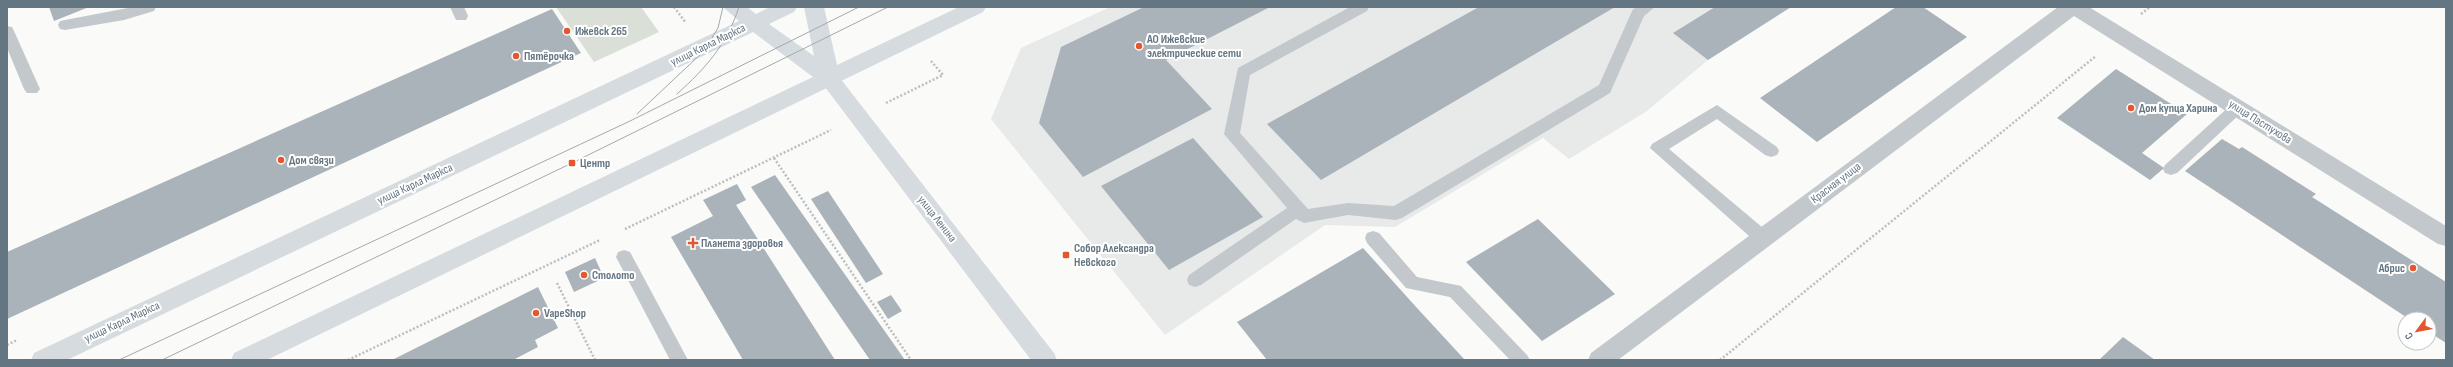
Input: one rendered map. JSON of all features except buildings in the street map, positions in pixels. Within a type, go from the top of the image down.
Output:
[{"type":"main road","name":"улица Ленина","points":[[733,7],[829,78],[1045,360]]},
{"type":"main road","name":"улица Карла Маркса","points":[[43,360],[787,7]]},
{"type":"main road","name":"улица Ленина","points":[[814,7],[829,78]]},
{"type":"main road","points":[[243,360],[976,7]]},
{"type":"street","name":"улица Пастухова","points":[[2073,7],[2446,237]]},
{"type":"street","name":"Красная улица","points":[[1600,360],[2073,7]]},
{"type":"lane","points":[[65,25],[124,15],[149,7]]},
{"type":"lane","points":[[1362,7],[1243,72],[1232,134],[1304,216],[1348,209],[1396,213],[1605,89],[1638,13],[1648,7]]},
{"type":"lane","points":[[7,31],[32,89]]},
{"type":"lane","points":[[2171,169],[2237,108]]},
{"type":"lane","points":[[1763,238],[1658,148],[1718,111],[1771,151]]},
{"type":"lane","points":[[1195,280],[1298,209]]},
{"type":"lane","points":[[1373,238],[1412,283],[1455,290],[1520,360]]},
{"type":"lane","points":[[624,257],[679,360]]},
{"type":"path","points":[[674,7],[688,25]]},
{"type":"path","points":[[1720,360],[2102,51],[2117,33],[2150,7]]},
{"type":"path","points":[[622,230],[774,158],[912,360]]},
{"type":"path","points":[[348,360],[608,236]]},
{"type":"path","points":[[556,283],[595,360]]},
{"type":"shaded area","points":[[556,7],[641,7],[659,32],[594,62]]},
{"type":"shaded area","points":[[1110,7],[1791,7],[1708,60],[1647,111],[1569,159],[1543,138],[1395,227],[1325,225],[1165,335],[991,119],[1021,48]]},
{"type":"tram line","points":[[637,114],[704,51],[718,28],[723,7]]},
{"type":"tram line","points":[[677,94],[697,75],[722,44],[739,7]]},
{"type":"tram line","points":[[119,360],[628,122],[859,7]]},
{"type":"tram line","points":[[162,360],[572,163],[888,7]]},
{"type":"place","name":"Ижевск 265","points":[[567,31]]},
{"type":"place","name":"АО Ижевские электрические сети","points":[[1139,46]]},
{"type":"place","name":"Пятёрочка","points":[[516,56]]},
{"type":"place","name":"Дом купца Харина","points":[[2131,108]]},
{"type":"place","name":"Дом связи","points":[[281,160]]},
{"type":"place","name":"Центр","points":[[572,163]]},
{"type":"place","name":"Планета здоровья","points":[[693,243]]},
{"type":"place","name":"Собор Александра Невского","points":[[1066,255]]},
{"type":"place","name":"Абрис","points":[[2413,268]]},
{"type":"place","name":"Столото","points":[[584,275]]},
{"type":"place","name":"VapeShop","points":[[536,313]]}]
